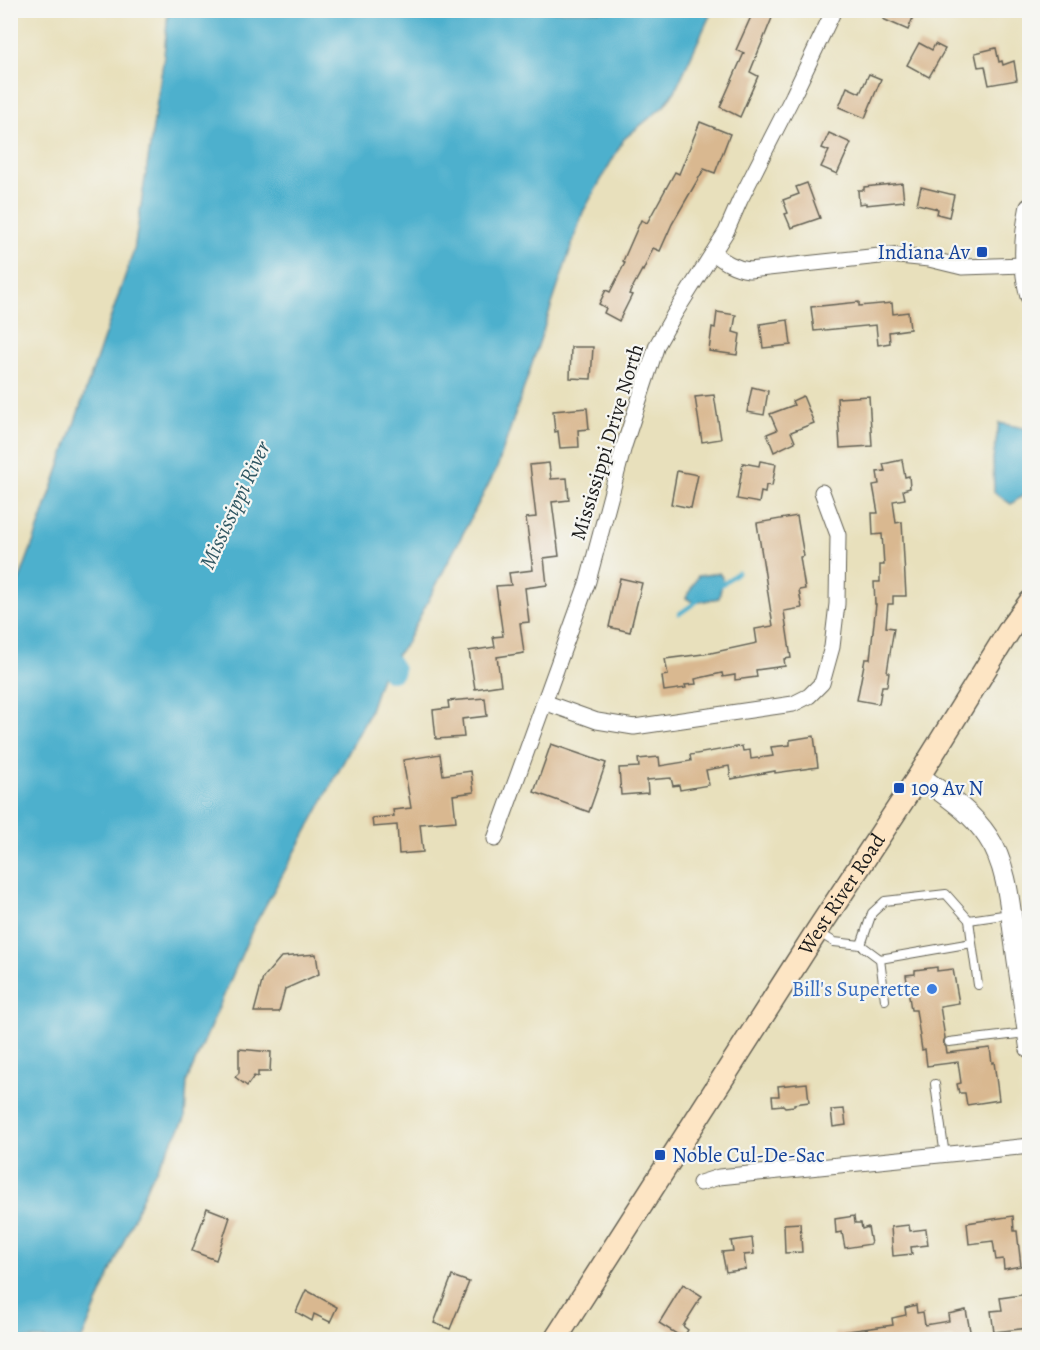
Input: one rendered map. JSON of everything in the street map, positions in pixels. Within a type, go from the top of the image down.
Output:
[{"type":"main road","name":"West River Road","points":[[555,1340],[1029,602]]},
{"type":"street","name":"Mississippi Drive North","points":[[495,839],[588,581],[624,446],[657,345],[726,232],[834,10]]},
{"type":"street","points":[[1029,208],[1025,235],[1025,265],[1029,295]]},
{"type":"street","points":[[713,253],[727,264],[749,270],[889,255],[929,259],[962,267],[1025,265]]},
{"type":"street","points":[[544,702],[597,721],[634,727],[793,704],[809,696],[822,683],[832,647],[837,604],[838,535],[822,492]]},
{"type":"street","points":[[919,776],[974,818],[996,850],[1011,914],[1028,1040]]},
{"type":"street","points":[[700,1183],[719,1177],[1029,1146]]},
{"type":"lane","points":[[861,945],[872,913],[885,901],[946,894],[969,920],[978,986]]},
{"type":"lane","points":[[969,920],[1011,914]]},
{"type":"lane","points":[[817,931],[834,942],[861,945],[880,959],[972,943]]},
{"type":"lane","points":[[880,959],[885,1000]]},
{"type":"lane","points":[[949,1042],[1028,1040]]},
{"type":"lane","points":[[934,1084],[945,1155]]},
{"type":"water","name":"Mississippi River","points":[[168,11],[712,11],[675,91],[664,106],[624,139],[583,212],[497,468],[405,645],[383,671],[368,716],[253,928],[187,1081],[185,1119],[149,1182],[82,1339],[11,1339],[11,603],[134,250],[164,56]]},
{"type":"water","points":[[999,423],[1029,429],[1029,491],[1011,504],[994,492],[993,459]]},
{"type":"water","points":[[719,573],[723,579],[719,598],[694,603],[686,598],[698,576]]},
{"type":"building","points":[[754,10],[772,18],[750,72],[758,76],[740,117],[720,107],[744,53],[736,50]]},
{"type":"building","points":[[886,10],[916,10],[908,30],[883,19]]},
{"type":"building","points":[[919,43],[932,50],[935,44],[945,49],[929,77],[907,65]]},
{"type":"building","points":[[996,48],[999,62],[1002,61],[1003,65],[1014,61],[1017,80],[989,85],[985,66],[978,67],[975,53]]},
{"type":"building","points":[[869,74],[881,79],[865,118],[839,107],[847,87],[860,93]]},
{"type":"building","points":[[700,122],[730,134],[715,173],[704,169],[672,224],[660,251],[653,248],[629,294],[632,295],[619,321],[604,313],[606,308],[599,304],[606,290],[610,292],[625,263],[623,261],[641,220],[647,223],[675,172],[679,174]]},
{"type":"building","points":[[829,133],[851,143],[837,174],[821,167],[829,151],[822,148]]},
{"type":"building","points":[[807,183],[820,218],[791,228],[785,214],[788,213],[783,200],[799,194],[796,187]]},
{"type":"building","points":[[902,183],[904,201],[859,204],[858,190],[864,190],[864,187]]},
{"type":"building","points":[[921,187],[954,195],[949,217],[937,214],[938,209],[917,204]]},
{"type":"building","points":[[859,302],[859,306],[892,303],[893,314],[908,312],[910,329],[889,332],[890,343],[878,345],[876,325],[814,331],[811,307]]},
{"type":"building","points":[[717,312],[736,315],[733,332],[740,334],[737,355],[709,351],[712,327],[715,328]]},
{"type":"building","points":[[788,320],[791,345],[763,348],[760,324]]},
{"type":"building","points":[[571,347],[593,347],[591,379],[570,378]]},
{"type":"building","points":[[752,387],[768,391],[764,415],[747,412]]},
{"type":"building","points":[[714,395],[721,439],[702,442],[695,397]]},
{"type":"building","points":[[803,396],[814,423],[791,432],[795,442],[774,452],[767,434],[777,430],[770,414],[794,405],[792,401]]},
{"type":"building","points":[[869,396],[872,446],[840,448],[837,398]]},
{"type":"building","points":[[587,408],[589,429],[578,430],[579,447],[560,448],[558,431],[555,432],[553,411]]},
{"type":"building","points":[[902,460],[905,477],[909,476],[910,488],[903,490],[905,499],[893,501],[896,523],[902,522],[906,596],[893,596],[893,604],[888,604],[886,627],[894,628],[887,686],[882,686],[879,704],[857,700],[865,659],[870,659],[876,604],[874,582],[880,582],[880,565],[884,565],[882,534],[873,535],[872,513],[878,513],[873,485],[879,484],[877,472],[885,471],[883,464]]},
{"type":"building","points":[[760,461],[776,464],[772,486],[766,485],[765,493],[761,492],[759,503],[737,499],[743,463],[759,466]]},
{"type":"building","points":[[549,463],[551,479],[567,478],[569,500],[552,502],[559,556],[544,558],[547,585],[525,588],[529,622],[520,623],[524,653],[497,657],[501,685],[475,689],[469,651],[495,647],[493,637],[503,636],[496,586],[511,585],[509,573],[533,570],[526,518],[536,517],[530,465]]},
{"type":"building","points":[[677,471],[698,475],[691,508],[671,504]]},
{"type":"building","points":[[797,516],[804,556],[800,557],[805,589],[799,590],[802,608],[784,611],[791,658],[784,659],[785,666],[756,670],[757,677],[735,680],[735,675],[723,677],[722,673],[695,679],[696,684],[685,685],[686,688],[664,691],[662,676],[668,675],[665,659],[711,653],[757,643],[755,629],[773,626],[757,523]]},
{"type":"building","points":[[620,578],[642,583],[630,632],[609,627]]},
{"type":"building","points":[[485,698],[487,716],[462,719],[464,737],[436,739],[433,710],[449,708],[448,701]]},
{"type":"building","points":[[814,736],[818,767],[775,773],[775,771],[731,779],[729,766],[706,770],[709,785],[680,790],[679,785],[673,786],[671,778],[647,780],[648,793],[621,795],[619,768],[639,767],[638,759],[659,757],[660,766],[691,761],[690,755],[742,746],[743,751],[750,750],[751,759],[773,756],[771,747],[790,745],[790,740]]},
{"type":"building","points":[[551,744],[606,763],[589,812],[534,792]]},
{"type":"building","points":[[440,754],[443,775],[471,771],[474,792],[453,795],[456,821],[420,824],[423,852],[399,854],[397,825],[373,827],[372,818],[394,816],[393,810],[411,808],[403,760]]},
{"type":"building","points":[[316,954],[319,974],[285,989],[279,1012],[254,1012],[263,978],[281,957]]},
{"type":"building","points":[[937,967],[937,971],[953,969],[959,1003],[940,1006],[945,1038],[943,1043],[947,1053],[990,1048],[999,1100],[967,1105],[965,1093],[959,1093],[957,1084],[961,1083],[958,1062],[927,1066],[925,1049],[922,1050],[916,1010],[911,1010],[906,975],[915,974],[915,970]]},
{"type":"building","points":[[239,1049],[271,1052],[270,1072],[258,1072],[258,1077],[254,1076],[247,1086],[235,1077],[239,1073]]},
{"type":"building","points":[[807,1083],[809,1102],[785,1107],[783,1105],[773,1106],[772,1096],[779,1096],[778,1086]]},
{"type":"building","points":[[844,1109],[846,1125],[833,1127],[831,1110]]},
{"type":"building","points":[[207,1208],[230,1217],[216,1260],[192,1251]]},
{"type":"building","points":[[854,1216],[855,1223],[861,1223],[862,1229],[868,1227],[871,1244],[845,1248],[842,1232],[836,1233],[835,1219]]},
{"type":"building","points":[[1013,1216],[1021,1266],[1004,1269],[1003,1259],[996,1260],[993,1241],[969,1244],[967,1223]]},
{"type":"building","points":[[800,1223],[802,1252],[785,1253],[784,1224]]},
{"type":"building","points":[[909,1225],[910,1231],[926,1229],[928,1245],[911,1247],[912,1254],[893,1256],[891,1227]]},
{"type":"building","points":[[752,1238],[754,1254],[744,1255],[746,1269],[726,1272],[722,1252],[733,1251],[731,1241]]},
{"type":"building","points":[[452,1276],[469,1282],[450,1329],[434,1323]]},
{"type":"building","points":[[683,1284],[702,1296],[683,1326],[688,1330],[683,1338],[659,1323]]},
{"type":"building","points":[[306,1290],[337,1307],[330,1322],[314,1314],[312,1321],[296,1312]]},
{"type":"building","points":[[1028,1294],[1029,1328],[994,1332],[991,1311],[1002,1310],[1000,1298]]},
{"type":"building","points":[[916,1305],[917,1313],[923,1312],[925,1325],[949,1321],[948,1314],[966,1310],[971,1336],[954,1340],[952,1337],[934,1340],[835,1340],[834,1333],[893,1325],[892,1318],[906,1315],[905,1308]]},
{"type":"waterway","points":[[720,586],[738,572]]},
{"type":"waterway","points":[[679,614],[699,600]]},
{"type":"waterway","points":[[370,637],[392,670]]},
{"type":"place","name":"Indiana Av","points":[[982,252]]},
{"type":"place","name":"109 Av N","points":[[899,788]]},
{"type":"place","name":"Bill's Superette","points":[[932,989]]},
{"type":"place","name":"Noble Cul-De-Sac","points":[[660,1155]]}]
